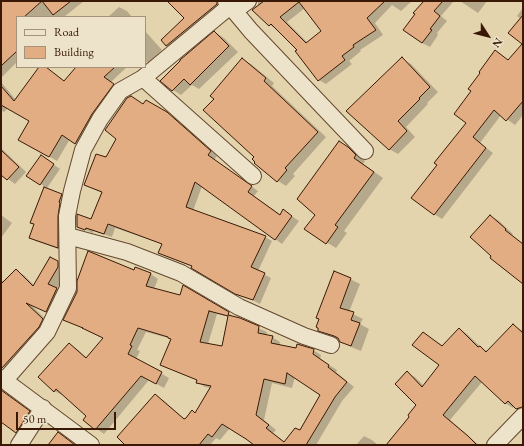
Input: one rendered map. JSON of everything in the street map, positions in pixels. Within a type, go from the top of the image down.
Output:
[{"type":"street","points":[[91,445],[3,379],[46,332],[68,288],[67,216],[83,150],[100,119],[120,91],[143,78],[230,6],[248,1]]},
{"type":"street","points":[[230,6],[251,31],[365,151]]},
{"type":"street","points":[[143,78],[254,176]]},
{"type":"street","points":[[68,236],[127,252],[181,273],[239,307],[304,336],[331,345]]},
{"type":"street","points":[[19,445],[43,408]]},
{"type":"street","points":[[495,445],[523,416]]},
{"type":"building","points":[[1,1],[42,1],[25,16],[16,16],[16,52],[1,66]]},
{"type":"building","points":[[42,1],[71,1],[53,15]]},
{"type":"building","points":[[167,1],[217,1],[217,4],[166,46],[161,40],[184,18]]},
{"type":"building","points":[[264,1],[385,1],[367,18],[376,30],[353,45],[354,47],[342,56],[345,60],[318,81],[295,51],[297,50],[271,24],[269,26],[252,10]],"holes":[[[299,2],[321,31],[306,43],[280,17]]]},
{"type":"building","points":[[424,1],[443,1],[434,11],[440,16],[422,43],[403,30],[415,14],[413,13]]},
{"type":"building","points":[[523,15],[523,101],[506,121],[494,110],[473,137],[486,148],[434,215],[411,198],[437,165],[434,163],[466,123],[454,114],[471,91],[468,89],[480,73],[479,72],[495,50],[508,60],[522,44],[508,33]]},
{"type":"building","points":[[214,31],[229,46],[190,85],[184,79],[172,91],[160,81],[180,60]]},
{"type":"building","points":[[402,57],[430,87],[398,121],[407,131],[389,150],[346,111]]},
{"type":"building","points":[[242,58],[266,78],[264,81],[318,132],[285,168],[287,170],[277,182],[254,163],[255,162],[252,159],[254,157],[203,110],[214,99],[210,96]]},
{"type":"building","points":[[38,68],[47,68],[64,81],[75,68],[114,68],[104,77],[114,84],[92,114],[75,144],[62,135],[49,157],[18,140],[29,121],[1,105],[1,86],[14,101]]},
{"type":"building","points":[[131,96],[143,104],[146,100],[167,112],[211,151],[208,155],[252,186],[248,192],[280,215],[283,209],[292,216],[275,240],[195,182],[186,207],[266,236],[251,267],[265,273],[253,300],[235,294],[191,268],[192,266],[158,253],[162,244],[108,224],[104,234],[86,228],[85,230],[77,227],[77,214],[91,219],[102,192],[84,185],[96,154],[106,157],[116,139],[105,130],[127,98]]},
{"type":"building","points":[[339,141],[356,155],[354,158],[374,172],[335,225],[338,227],[326,244],[304,229],[315,215],[297,199]]},
{"type":"building","points":[[1,150],[19,167],[7,180],[1,175]]},
{"type":"building","points":[[41,155],[54,164],[40,185],[26,176]]},
{"type":"building","points":[[44,187],[62,194],[59,202],[58,248],[29,238],[34,224],[30,223]]},
{"type":"building","points":[[490,215],[506,229],[505,230],[523,244],[523,284],[490,258],[491,256],[470,237]]},
{"type":"building","points":[[88,251],[134,270],[135,267],[151,273],[146,286],[180,295],[183,285],[229,312],[228,315],[259,326],[258,333],[273,336],[271,343],[296,348],[297,344],[314,349],[313,354],[329,365],[328,367],[347,382],[335,397],[306,445],[254,445],[222,424],[212,437],[208,434],[199,445],[125,445],[117,437],[155,394],[184,419],[192,410],[195,413],[211,386],[196,383],[197,380],[160,365],[171,339],[138,328],[130,345],[132,346],[128,354],[162,372],[156,384],[141,376],[95,430],[83,420],[86,416],[56,389],[54,392],[38,377],[69,343],[86,358],[103,338],[63,320],[77,292],[77,281]],"holes":[[[209,311],[228,316],[222,346],[200,342]],[[287,373],[320,395],[300,430],[295,428],[284,442],[266,428],[269,425],[256,415],[264,379],[285,384]]]},
{"type":"building","points":[[50,257],[58,261],[58,267],[48,284],[57,288],[46,312],[26,303],[43,319],[39,327],[1,369],[1,284],[16,269],[33,286]]},
{"type":"building","points":[[334,271],[351,278],[340,308],[354,312],[351,320],[360,323],[351,346],[340,342],[338,338],[334,336],[318,331],[318,328],[316,327],[319,319],[316,318]]},
{"type":"building","points":[[513,324],[523,333],[522,407],[516,409],[508,401],[505,404],[475,376],[443,415],[477,445],[386,445],[409,417],[408,415],[416,405],[395,384],[407,371],[422,387],[439,365],[412,345],[423,332],[442,346],[459,328],[478,347],[480,346],[486,352]]},
{"type":"building","points":[[1,390],[30,411],[16,433],[1,422]]},
{"type":"building","points":[[58,432],[75,445],[48,445]]}]
